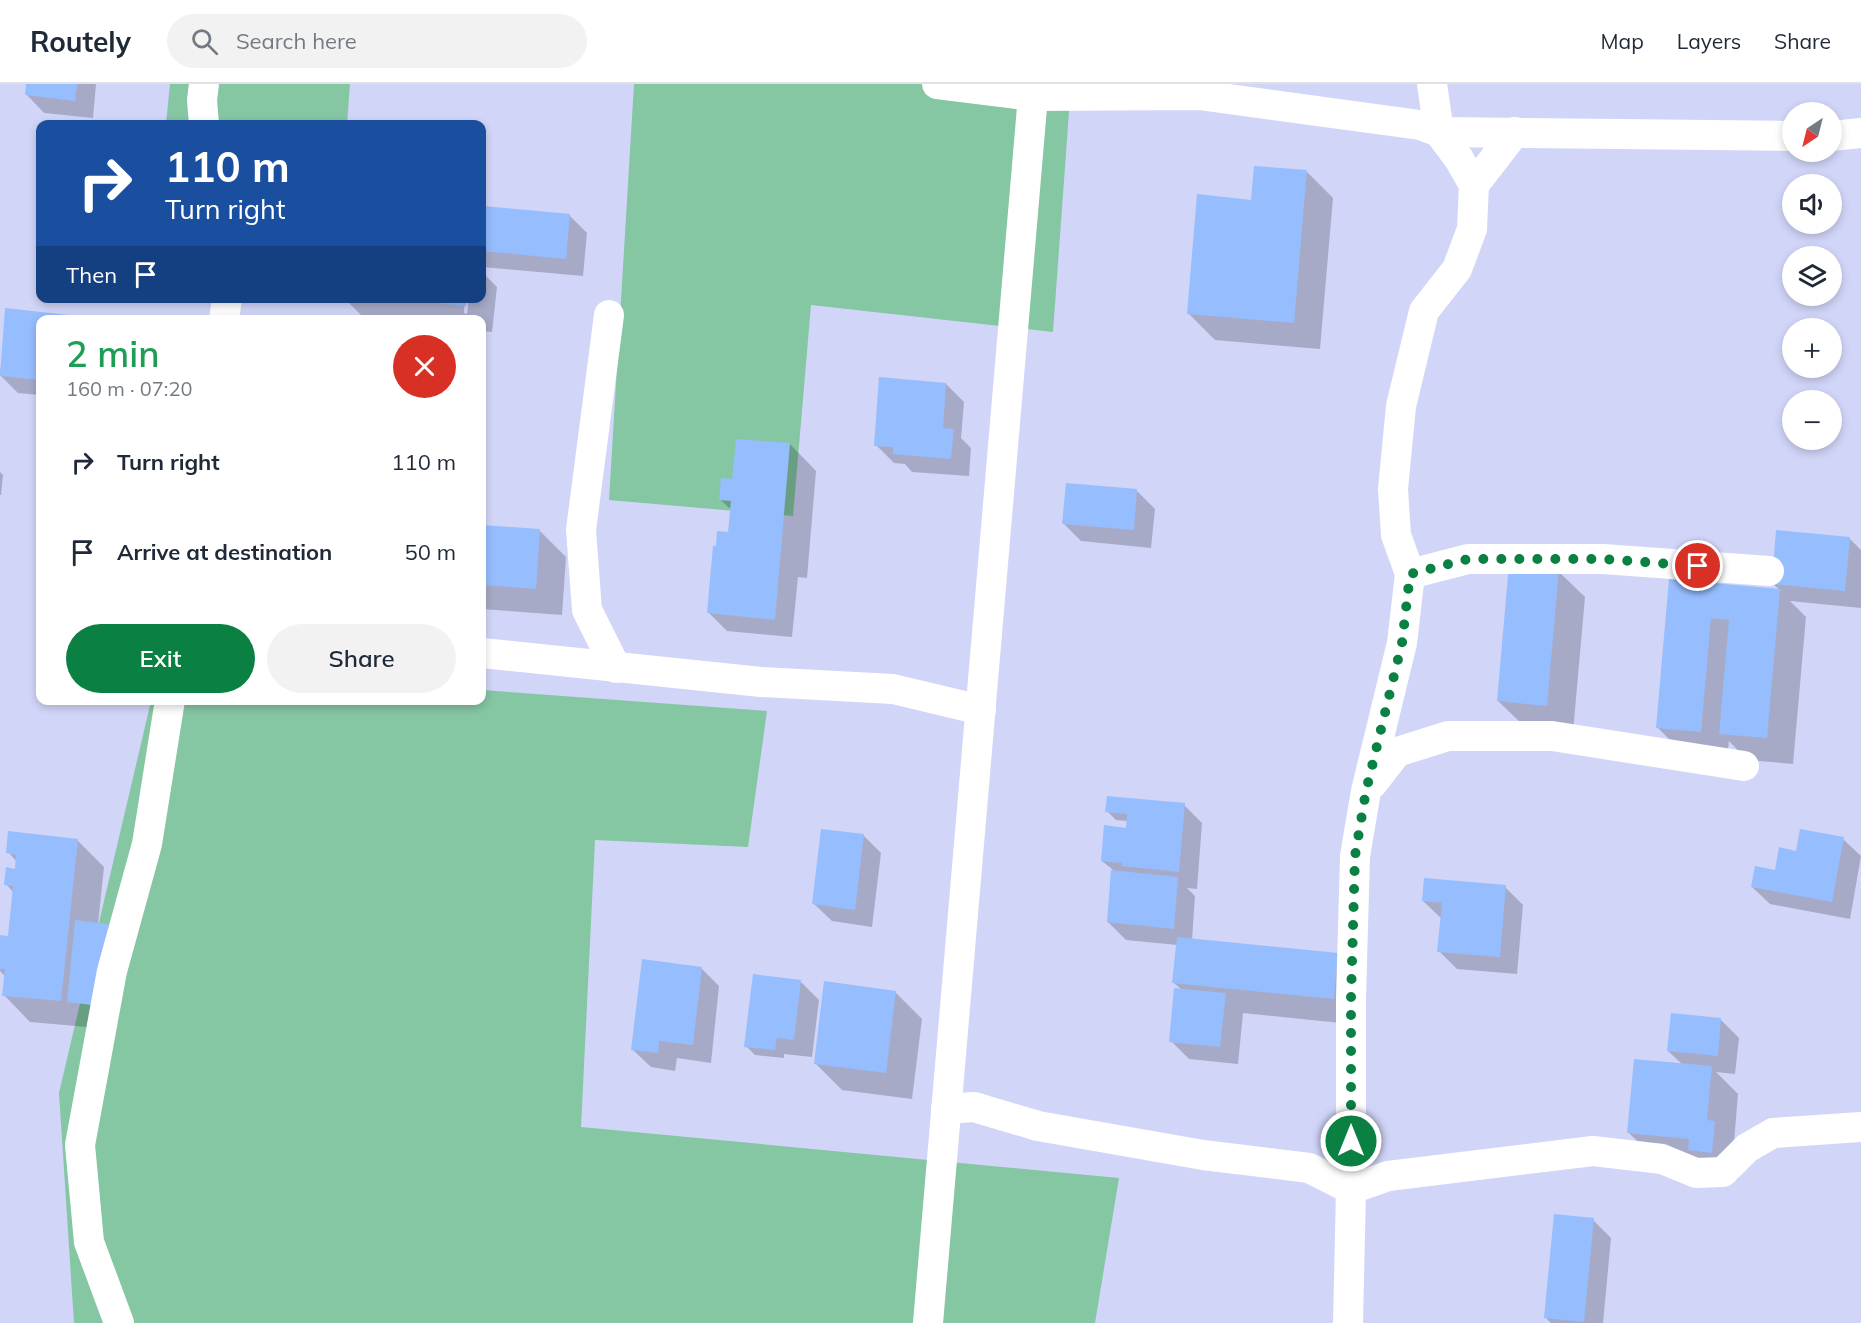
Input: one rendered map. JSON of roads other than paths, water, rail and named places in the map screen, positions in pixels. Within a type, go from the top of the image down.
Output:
[{"type":"street","points":[[204,84],[202,100],[204,120]]},
{"type":"street","points":[[937,84],[1034,90],[1199,94],[1420,126],[1439,132],[1782,136]]},
{"type":"street","points":[[1348,1323],[1351,998],[1355,856],[1366,791],[1402,643],[1410,574],[1396,535],[1394,500],[1401,406],[1424,311],[1456,270],[1472,229],[1474,185],[1459,159],[1439,132],[1432,84]]},
{"type":"street","points":[[928,1323],[1034,90]]},
{"type":"street","points":[[1474,185],[1515,132]]},
{"type":"street","points":[[1842,135],[1861,133]]},
{"type":"street","points":[[609,315],[581,530],[587,610],[616,668]]},
{"type":"street","points":[[1410,574],[1468,559],[1603,559],[1769,572]]},
{"type":"street","points":[[486,653],[761,682],[893,689],[981,710]]},
{"type":"street","points":[[119,1323],[89,1242],[80,1145],[112,971],[147,844],[169,705]]},
{"type":"street","points":[[1366,791],[1397,752],[1448,736],[1552,736],[1744,766]]},
{"type":"street","points":[[946,1109],[975,1107],[1038,1126],[1203,1155],[1309,1168],[1351,1189],[1388,1176],[1593,1151],[1662,1159],[1696,1173],[1723,1172],[1747,1148],[1773,1133],[1861,1127]]}]
